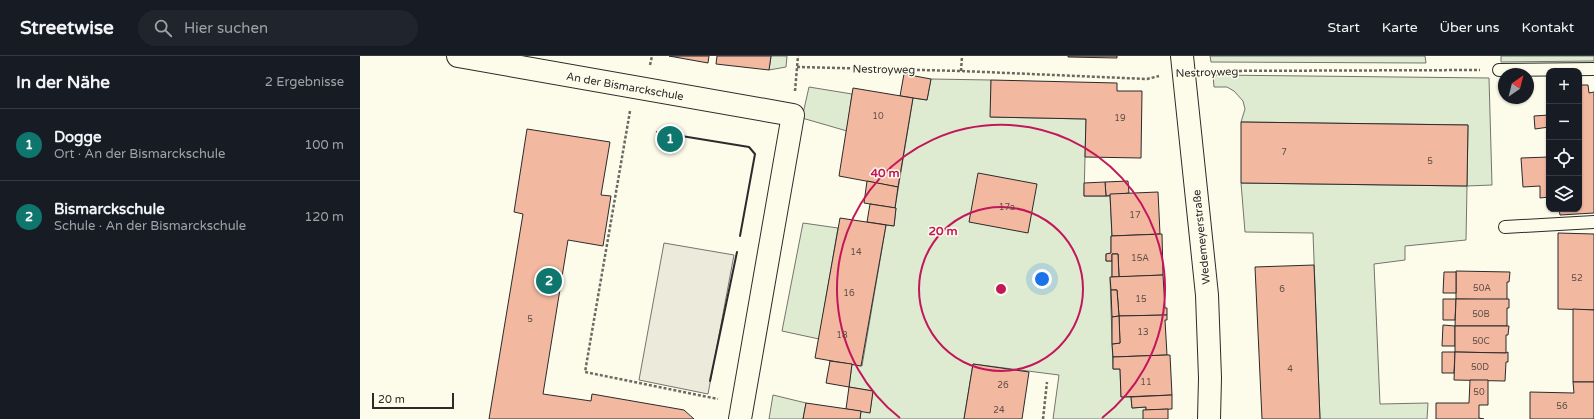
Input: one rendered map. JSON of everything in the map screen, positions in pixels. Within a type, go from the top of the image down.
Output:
[{"type":"street","name":"An der Bismarckschule","points":[[458,56],[793,115]]},
{"type":"street","name":"Wedemeyerstraße","points":[[1183,64],[1207,295],[1210,378],[1209,419]]},
{"type":"street","points":[[741,411],[793,115]]},
{"type":"lane","points":[[1534,70],[1594,69]]},
{"type":"lane","points":[[1505,227],[1594,222]]},
{"type":"path","points":[[793,115],[798,56]]},
{"type":"path","points":[[961,71],[962,56]]},
{"type":"path","name":"Nestroyweg","points":[[797,67],[961,71],[1147,79],[1183,64],[1498,70]]},
{"type":"path","points":[[635,87],[585,372],[741,411]]},
{"type":"path","points":[[1043,419],[1048,382]]},
{"type":"green space","points":[[771,56],[787,56],[786,67],[769,70]]},
{"type":"green space","points":[[1210,56],[1425,56],[1426,63],[1211,62]]},
{"type":"green space","points":[[1501,56],[1594,56],[1594,61],[1501,62]]},
{"type":"green space","points":[[1213,75],[1489,78],[1492,185],[1467,186],[1468,125],[1241,122],[1245,109],[1243,101],[1234,91],[1227,87],[1214,87]]},
{"type":"green space","points":[[931,79],[991,80],[991,117],[1086,119],[1084,196],[1110,196],[1112,236],[1111,253],[1106,254],[1106,261],[1112,261],[1112,277],[1110,278],[1113,369],[1120,369],[1121,397],[1131,397],[1132,408],[1146,407],[1144,419],[1053,419],[1059,375],[973,364],[964,419],[860,419],[861,411],[870,412],[873,391],[849,387],[852,364],[862,366],[886,225],[894,226],[895,208],[913,98],[927,100]]},
{"type":"green space","points":[[809,87],[852,94],[847,131],[802,118]]},
{"type":"green space","points":[[1241,183],[1467,186],[1466,240],[1405,246],[1405,260],[1374,264],[1380,404],[1428,403],[1427,419],[1320,419],[1313,233],[1245,232]]},
{"type":"green space","points":[[803,223],[838,228],[819,339],[782,331]]},
{"type":"green space","points":[[773,395],[806,403],[803,419],[769,419]]},
{"type":"shaded area","points":[[664,243],[734,255],[708,394],[639,380]]},
{"type":"building","points":[[669,56],[709,56],[708,63]]},
{"type":"building","points":[[717,56],[771,56],[769,70],[716,64]]},
{"type":"building","points":[[1117,56],[1117,58],[1068,57]]},
{"type":"building","points":[[904,74],[931,79],[927,100],[900,96]]},
{"type":"building","points":[[991,80],[1117,83],[1117,91],[1142,91],[1141,158],[1085,157],[1086,119],[990,117]]},
{"type":"building","points":[[1582,85],[1588,85],[1589,93],[1594,92],[1594,213],[1560,215],[1560,212],[1582,212]]},
{"type":"building","points":[[853,88],[913,98],[898,187],[839,176]]},
{"type":"building","points":[[1546,115],[1546,127],[1535,129],[1534,116]]},
{"type":"building","points":[[1241,122],[1468,125],[1467,186],[1241,183]]},
{"type":"building","points":[[527,129],[610,142],[601,195],[611,196],[603,246],[568,240],[543,394],[591,401],[592,394],[684,410],[694,419],[489,419],[523,214],[514,212]]},
{"type":"building","points":[[1546,157],[1546,197],[1540,198],[1540,186],[1523,187],[1521,158]]},
{"type":"building","points":[[978,173],[1037,184],[1028,233],[969,222]]},
{"type":"building","points":[[867,181],[898,187],[895,208],[864,203]]},
{"type":"building","points":[[1128,181],[1129,193],[1106,196],[1105,182]]},
{"type":"building","points":[[1105,182],[1106,196],[1084,196],[1084,183]]},
{"type":"building","points":[[1158,192],[1160,234],[1112,236],[1110,194]]},
{"type":"building","points":[[870,204],[896,208],[894,226],[867,222]]},
{"type":"building","points":[[840,218],[886,225],[861,366],[815,358]]},
{"type":"building","points":[[1558,233],[1594,234],[1594,310],[1558,309]]},
{"type":"building","points":[[1162,234],[1163,275],[1119,277],[1118,254],[1112,254],[1112,261],[1106,261],[1106,254],[1111,253],[1111,236]]},
{"type":"building","points":[[1112,254],[1118,254],[1119,277],[1112,277]]},
{"type":"building","points":[[1314,265],[1320,419],[1262,419],[1255,267]]},
{"type":"building","points":[[1456,271],[1510,272],[1509,282],[1507,282],[1507,300],[1456,299]]},
{"type":"building","points":[[1444,272],[1456,272],[1456,293],[1443,293]]},
{"type":"building","points":[[1163,275],[1165,308],[1167,308],[1167,315],[1119,316],[1117,290],[1111,290],[1110,277]]},
{"type":"building","points":[[1111,290],[1117,290],[1119,316],[1112,317]]},
{"type":"building","points":[[1443,299],[1456,299],[1455,320],[1443,320]]},
{"type":"building","points":[[1456,299],[1509,299],[1509,308],[1507,308],[1507,326],[1455,326]]},
{"type":"building","points":[[1573,309],[1594,310],[1594,382],[1573,382]]},
{"type":"building","points":[[1167,315],[1167,320],[1165,320],[1167,355],[1113,357],[1112,344],[1120,343],[1119,316]]},
{"type":"building","points":[[1119,316],[1120,343],[1112,344],[1112,317]]},
{"type":"building","points":[[1443,325],[1455,326],[1455,346],[1442,346]]},
{"type":"building","points":[[1455,326],[1509,326],[1508,335],[1506,335],[1506,353],[1455,352]]},
{"type":"building","points":[[1442,352],[1455,352],[1454,373],[1442,373]]},
{"type":"building","points":[[1455,352],[1508,352],[1505,381],[1454,380]]},
{"type":"building","points":[[1170,355],[1172,395],[1121,397],[1120,369],[1113,369],[1113,357]]},
{"type":"building","points":[[830,361],[852,364],[849,387],[826,383]]},
{"type":"building","points":[[973,364],[1029,372],[1022,419],[964,419]]},
{"type":"building","points":[[1470,380],[1488,380],[1488,405],[1479,405],[1479,418],[1484,419],[1436,419],[1436,403],[1469,403]]},
{"type":"building","points":[[1573,382],[1594,382],[1594,419],[1530,419],[1530,392],[1574,393]]},
{"type":"building","points":[[849,387],[873,391],[870,413],[846,409]]},
{"type":"building","points":[[1172,395],[1172,409],[1146,410],[1146,407],[1132,408],[1131,397]]},
{"type":"building","points":[[806,403],[861,411],[860,419],[803,419]]},
{"type":"building","points":[[1168,409],[1168,419],[1143,419],[1143,410]]},
{"type":"wall","points":[[657,132],[749,147],[755,154],[740,236]]},
{"type":"wall","points":[[710,381],[737,252]]},
{"type":"place","name":"Dogge","points":[[670,139]]},
{"type":"place","name":"Bismarckschule","points":[[549,281]]}]
